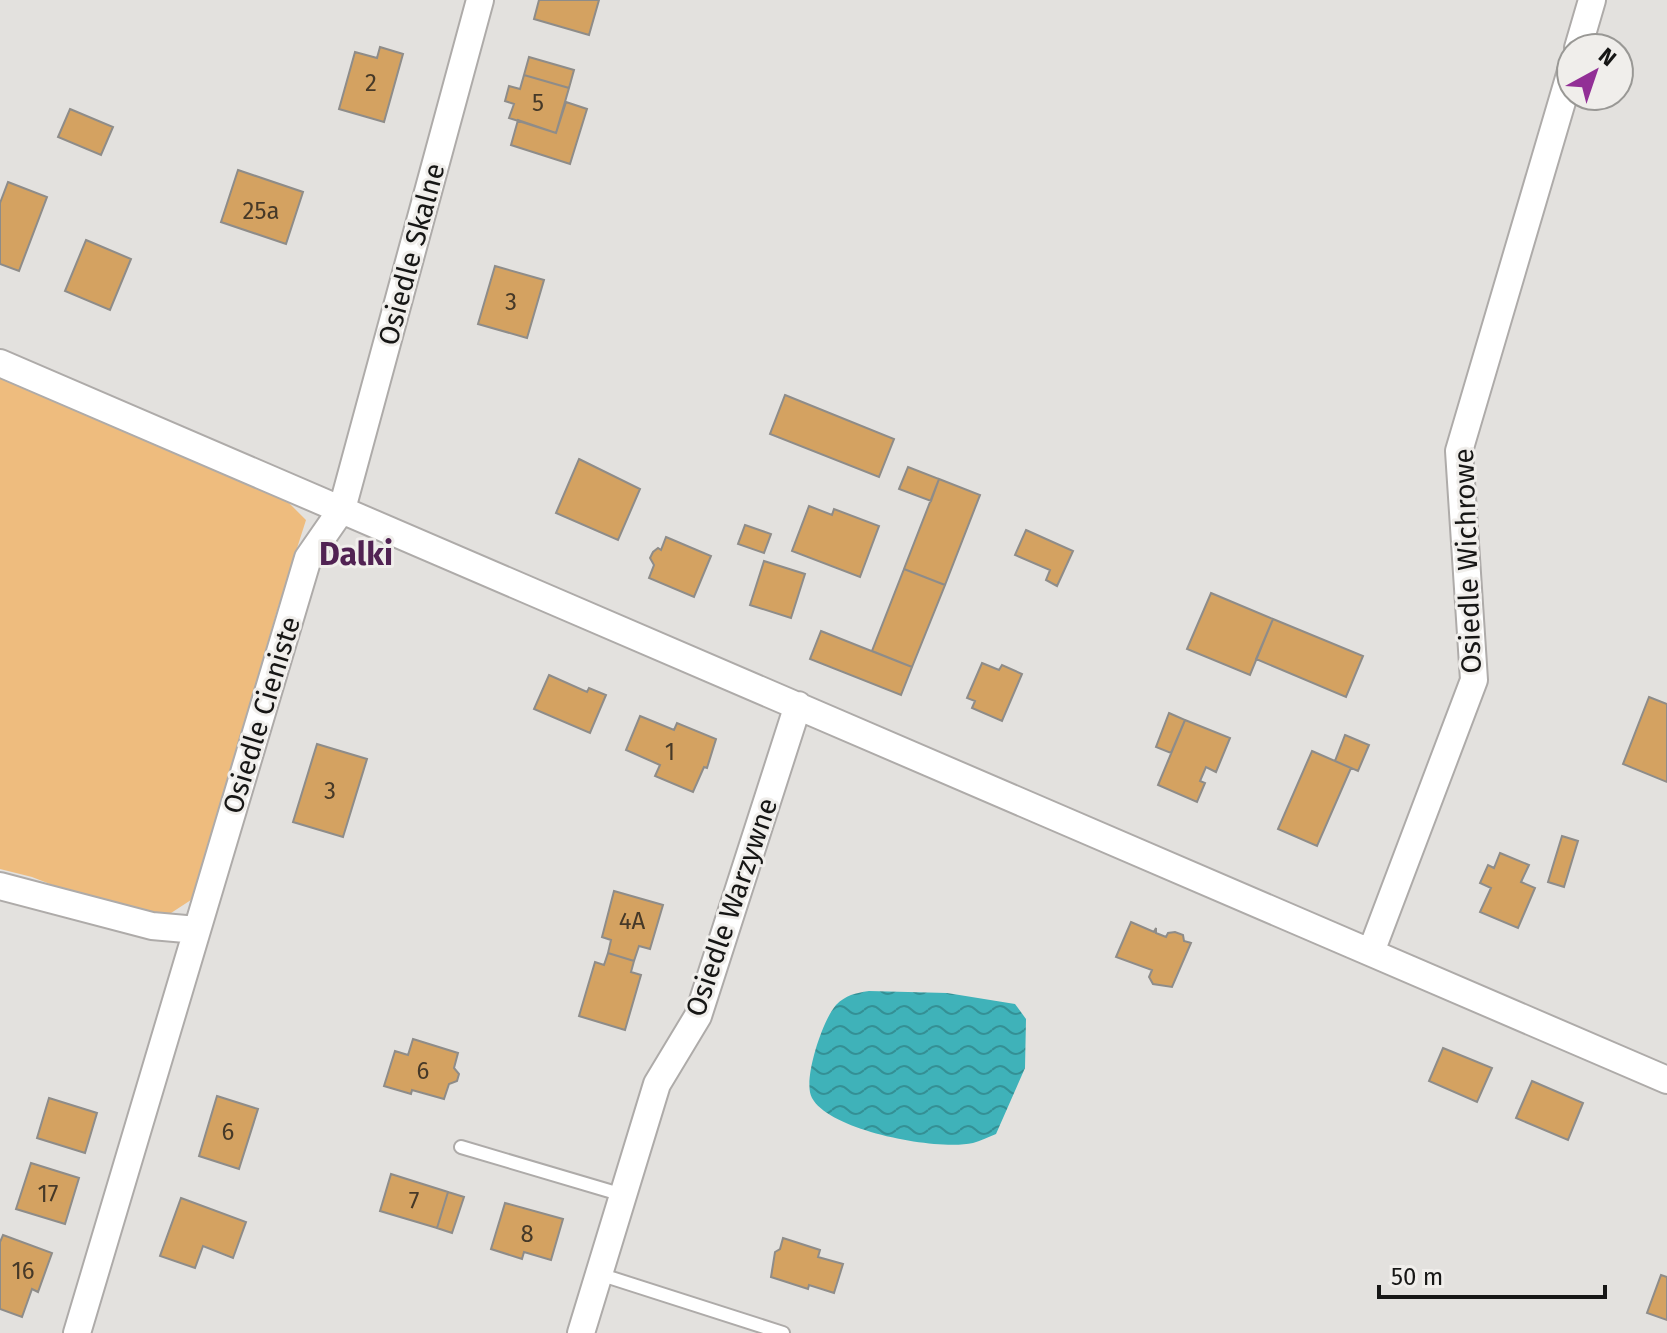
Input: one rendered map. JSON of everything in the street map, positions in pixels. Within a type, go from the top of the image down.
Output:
[{"type":"street","name":"Osiedle Skalne","points":[[342,509],[480,0]]},
{"type":"street","points":[[1583,32],[1592,0]]},
{"type":"street","name":"Osiedle Wichrowe","points":[[1371,952],[1474,680],[1459,451],[1559,112]]},
{"type":"street","points":[[0,363],[1667,1080]]},
{"type":"street","name":"Osiedle Cieniste","points":[[77,1333],[308,558],[342,509]]},
{"type":"street","name":"Osiedle Warzywne","points":[[581,1333],[657,1084],[698,1016],[798,705]]},
{"type":"street","points":[[0,886],[152,926],[197,930]]},
{"type":"lane","points":[[461,1147],[623,1195]]},
{"type":"lane","points":[[599,1274],[783,1333]]},
{"type":"shaded area","points":[[0,376],[281,495],[306,520],[194,898],[171,913],[153,917],[96,902],[32,877],[0,869]]},
{"type":"water","points":[[869,991],[947,993],[1015,1004],[1026,1019],[1025,1068],[996,1134],[973,1143],[956,1145],[911,1141],[861,1129],[840,1120],[823,1110],[812,1098],[812,1065],[831,1012],[847,997]]},
{"type":"building","points":[[539,0],[599,0],[589,35],[534,19]]},
{"type":"building","points":[[380,47],[403,54],[384,122],[339,109],[355,52],[377,58]]},
{"type":"building","points":[[529,57],[574,70],[569,88],[524,75]]},
{"type":"building","points":[[524,75],[569,88],[556,133],[509,118],[514,104],[505,101],[509,86],[520,89]]},
{"type":"building","points":[[566,102],[587,109],[570,164],[511,145],[518,120],[556,133]]},
{"type":"building","points":[[70,109],[113,127],[101,155],[58,137]]},
{"type":"building","points":[[238,170],[303,192],[286,244],[221,222]]},
{"type":"building","points":[[8,182],[47,197],[19,271],[0,264],[0,203]]},
{"type":"building","points":[[86,240],[131,259],[110,310],[65,291]]},
{"type":"building","points":[[495,266],[544,280],[527,338],[478,324]]},
{"type":"building","points":[[785,395],[894,439],[879,477],[770,434]]},
{"type":"building","points":[[579,459],[640,489],[618,540],[556,513]]},
{"type":"building","points":[[908,467],[939,479],[931,501],[899,489]]},
{"type":"building","points":[[939,479],[980,495],[945,585],[904,569]]},
{"type":"building","points":[[809,506],[832,515],[834,509],[879,526],[860,577],[792,551]]},
{"type":"building","points":[[745,525],[771,534],[764,553],[738,544]]},
{"type":"building","points":[[1026,530],[1073,551],[1057,586],[1046,580],[1050,570],[1015,555]]},
{"type":"building","points":[[666,537],[711,556],[694,597],[649,578],[654,565],[650,558],[658,548],[661,550]]},
{"type":"building","points":[[764,561],[805,574],[791,618],[750,605]]},
{"type":"building","points":[[904,569],[945,585],[912,667],[872,651]]},
{"type":"building","points":[[1211,593],[1273,619],[1250,675],[1187,649]]},
{"type":"building","points":[[1273,619],[1363,656],[1346,697],[1256,659]]},
{"type":"building","points":[[821,631],[912,667],[901,695],[810,659]]},
{"type":"building","points":[[982,663],[999,670],[1002,665],[1022,674],[1002,721],[972,708],[975,701],[967,698]]},
{"type":"building","points":[[549,675],[587,692],[589,688],[606,695],[590,733],[534,709]]},
{"type":"building","points":[[1649,697],[1667,704],[1667,782],[1623,764]]},
{"type":"building","points":[[1169,713],[1185,720],[1171,753],[1156,747]]},
{"type":"building","points":[[640,716],[674,730],[677,723],[716,739],[707,768],[704,767],[693,792],[655,776],[660,765],[626,750]]},
{"type":"building","points":[[1185,720],[1230,738],[1216,772],[1206,767],[1200,781],[1205,783],[1197,802],[1158,785]]},
{"type":"building","points":[[1345,735],[1369,745],[1358,771],[1335,761]]},
{"type":"building","points":[[317,744],[367,759],[343,837],[293,822]]},
{"type":"building","points":[[1312,751],[1351,768],[1317,846],[1278,829]]},
{"type":"building","points":[[1562,836],[1578,841],[1564,887],[1548,882]]},
{"type":"building","points":[[1500,853],[1529,865],[1521,882],[1535,888],[1518,928],[1480,912],[1491,888],[1480,883],[1488,865],[1494,868]]},
{"type":"building","points":[[614,891],[663,905],[650,949],[639,946],[634,961],[608,953],[611,940],[602,937]]},
{"type":"building","points":[[1131,922],[1154,932],[1156,928],[1156,933],[1166,937],[1168,933],[1175,932],[1191,943],[1172,987],[1153,984],[1149,977],[1152,970],[1116,957]]},
{"type":"building","points":[[608,953],[634,961],[631,972],[641,975],[625,1030],[579,1016],[595,962],[604,965]]},
{"type":"building","points":[[413,1039],[458,1053],[454,1068],[459,1074],[457,1081],[449,1084],[444,1099],[384,1086],[395,1051],[408,1055]]},
{"type":"building","points":[[1443,1048],[1492,1068],[1477,1102],[1429,1081]]},
{"type":"building","points":[[1532,1081],[1583,1103],[1568,1140],[1516,1118]]},
{"type":"building","points":[[217,1096],[258,1109],[239,1169],[199,1156]]},
{"type":"building","points":[[49,1098],[97,1113],[85,1153],[37,1138]]},
{"type":"building","points":[[31,1163],[79,1178],[65,1224],[16,1209]]},
{"type":"building","points":[[391,1174],[448,1192],[437,1228],[380,1211]]},
{"type":"building","points":[[448,1192],[464,1197],[452,1233],[437,1228]]},
{"type":"building","points":[[181,1198],[246,1222],[233,1258],[203,1246],[195,1268],[160,1256]]},
{"type":"building","points":[[505,1203],[563,1219],[551,1260],[524,1252],[522,1259],[491,1249]]},
{"type":"building","points":[[3,1235],[52,1253],[38,1292],[32,1289],[22,1317],[0,1309],[0,1242]]},
{"type":"building","points":[[783,1238],[820,1250],[818,1257],[843,1264],[834,1293],[809,1285],[808,1289],[771,1277],[775,1252],[780,1249]]},
{"type":"building","points":[[1661,1275],[1667,1277],[1667,1320],[1647,1313]]},
{"type":"district","name":"Dalki","points":[[356,554]]}]
